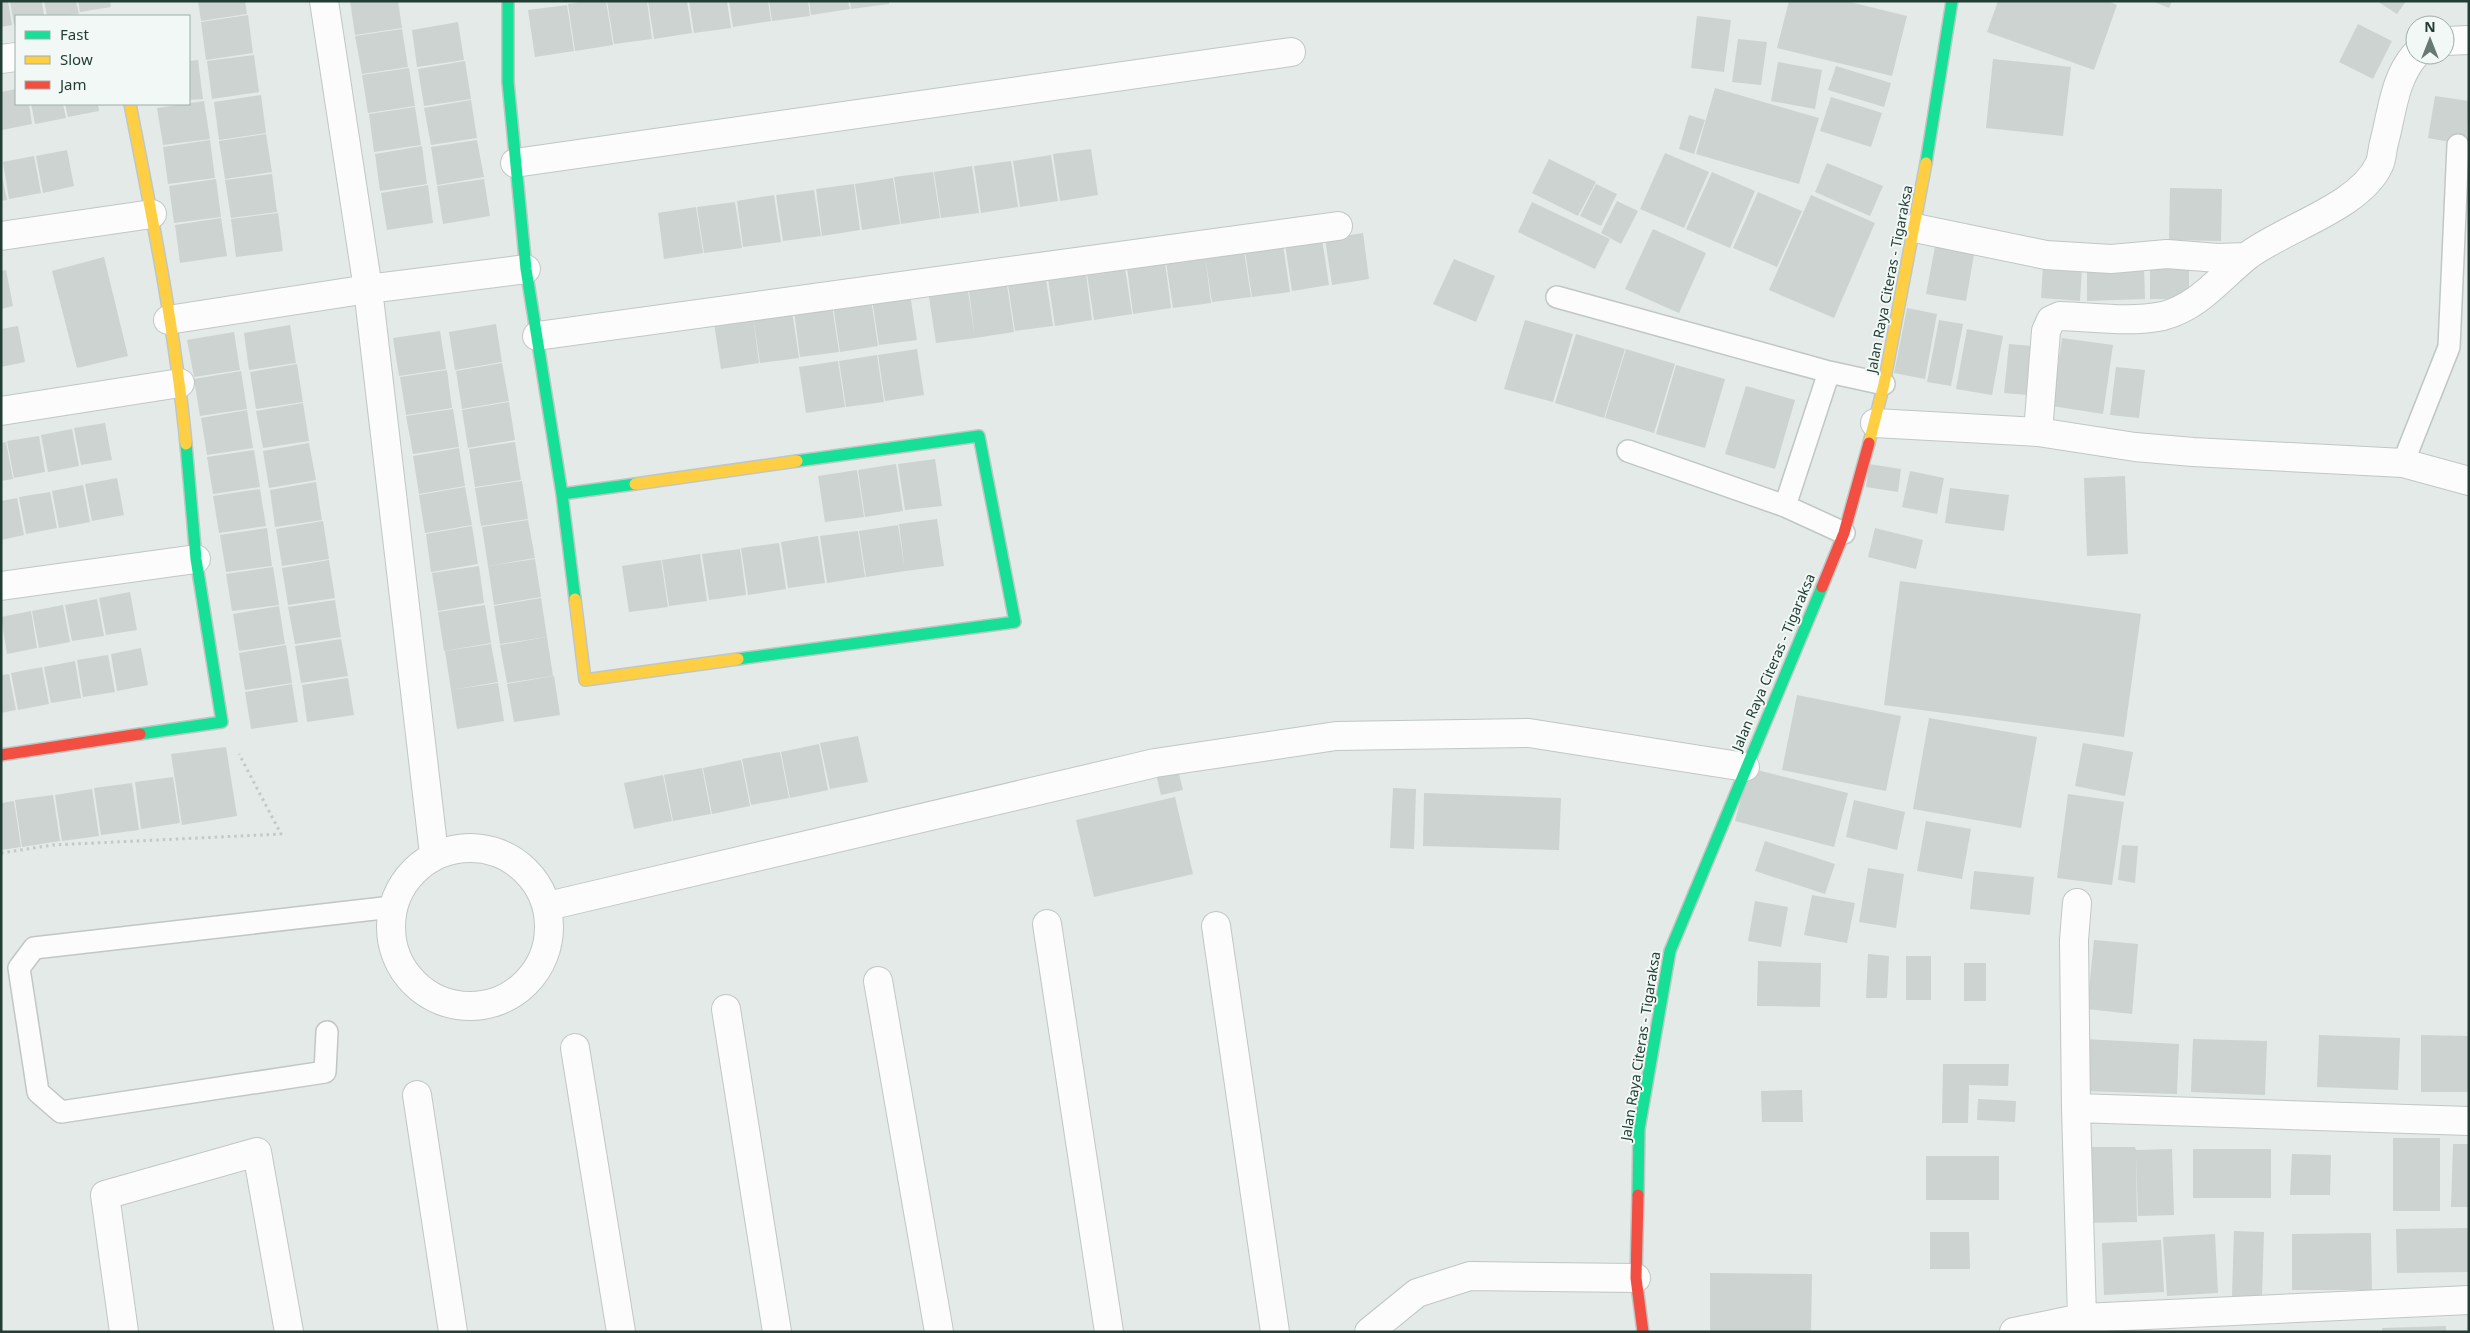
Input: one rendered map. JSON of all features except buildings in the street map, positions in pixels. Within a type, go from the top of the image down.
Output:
[{"type":"street","points":[[324,1],[368,289],[434,854]]},
{"type":"street","points":[[508,1],[508,82],[526,269],[562,494],[585,680],[1015,622],[979,436],[562,494]]},
{"type":"street","name":"Jalan Raya Citeras - Tigaraksa","points":[[1643,1332],[1636,1278],[1639,1128],[1670,951],[1745,767],[1844,534],[1884,384],[1915,228],[1952,1]]},
{"type":"street","points":[[2455,41],[2469,40]]},
{"type":"street","points":[[515,163],[1291,52]]},
{"type":"street","points":[[1,59],[15,56]]},
{"type":"street","points":[[2038,432],[2046,331],[2051,320],[2060,316],[2129,319],[2164,315],[2193,302],[2207,293],[2246,257],[2357,191],[2379,165],[2399,78],[2406,65]]},
{"type":"street","points":[[1,756],[222,722],[196,558],[180,383],[168,320],[152,214],[130,105]]},
{"type":"street","points":[[1,236],[152,214]]},
{"type":"street","points":[[537,336],[1338,226]]},
{"type":"street","points":[[1915,228],[2046,255],[2111,259],[2167,254],[2218,258],[2246,257]]},
{"type":"street","points":[[168,320],[368,289],[526,269]]},
{"type":"street","points":[[1,411],[180,383]]},
{"type":"street","points":[[1875,423],[2038,432],[2136,447],[2184,451],[2403,463],[2469,481]]},
{"type":"street","points":[[1,586],[196,558]]},
{"type":"street","points":[[548,906],[1155,763],[1336,736],[1529,734],[1745,767]]},
{"type":"street","points":[[491,849],[519,863],[540,887],[548,906],[548,947],[534,975],[511,996],[481,1006],[450,1004],[422,991],[401,968],[390,938],[392,907],[406,878],[434,854],[491,849]]},
{"type":"street","points":[[2077,904],[2074,940],[2076,1108],[2082,1318]]},
{"type":"street","points":[[1047,924],[1109,1332]]},
{"type":"street","points":[[1216,926],[1275,1332]]},
{"type":"street","points":[[878,981],[939,1332]]},
{"type":"street","points":[[726,1009],[777,1332]]},
{"type":"street","points":[[575,1048],[621,1332]]},
{"type":"street","points":[[417,1095],[453,1332]]},
{"type":"street","points":[[2076,1108],[2469,1121]]},
{"type":"street","points":[[124,1332],[105,1195],[257,1152],[289,1332]]},
{"type":"street","points":[[1369,1332],[1417,1293],[1470,1276],[1636,1278]]},
{"type":"street","points":[[2014,1332],[2082,1318],[2469,1300]]},
{"type":"lane","points":[[2403,463],[2448,347],[2458,145]]},
{"type":"lane","points":[[1557,297],[1829,372],[1884,384]]},
{"type":"lane","points":[[1785,506],[1829,372]]},
{"type":"lane","points":[[1628,451],[1785,506],[1844,534]]},
{"type":"lane","points":[[327,1032],[325,1072],[61,1112],[38,1092],[19,968],[34,948],[392,907]]},
{"type":"path","points":[[1,853],[53,845],[281,834],[222,722]]},
{"type":"traffic: fast","points":[[508,1],[508,82],[526,269],[562,494],[575,599]]},
{"type":"traffic: fast","points":[[1926,163],[1952,1]]},
{"type":"traffic: fast","points":[[738,659],[1015,622],[979,436],[797,461]]},
{"type":"traffic: fast","points":[[140,734],[222,722],[196,559],[186,444]]},
{"type":"traffic: fast","points":[[562,494],[635,484]]},
{"type":"traffic: fast","points":[[1638,1195],[1639,1129],[1670,951],[1822,587]]},
{"type":"traffic: slow","points":[[130,105],[169,315],[186,444]]},
{"type":"traffic: slow","points":[[1869,443],[1884,384],[1926,163]]},
{"type":"traffic: slow","points":[[635,484],[797,461]]},
{"type":"traffic: slow","points":[[575,599],[585,680],[738,659]]},
{"type":"traffic: jam","points":[[1822,587],[1844,533],[1869,443]]},
{"type":"traffic: jam","points":[[1,755],[140,734]]},
{"type":"traffic: jam","points":[[1638,1195],[1636,1278],[1643,1332]]}]
